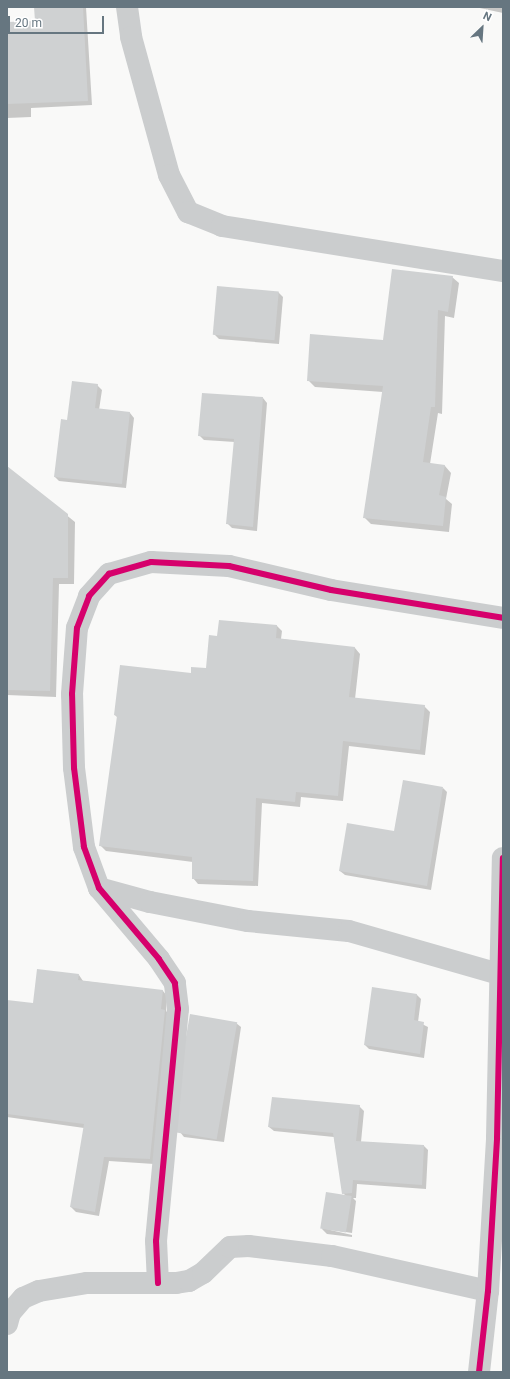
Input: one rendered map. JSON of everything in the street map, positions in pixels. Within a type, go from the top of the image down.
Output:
[{"type":"street","points":[[127,7],[131,37],[167,168],[188,212],[222,226],[503,271]]},
{"type":"street","points":[[158,1283],[157,1234],[178,1009],[175,983],[159,959],[127,924],[99,888],[84,847],[74,768],[72,694],[77,628],[89,596],[110,574],[151,562],[229,566],[331,590],[503,618]]},
{"type":"street","points":[[479,1372],[488,1291],[497,1138],[499,974],[503,858]]},
{"type":"street","points":[[99,888],[150,902],[248,921],[349,931],[499,974]]},
{"type":"street","points":[[7,1324],[10,1313],[23,1298],[40,1291],[87,1283],[158,1283],[189,1280],[203,1273],[230,1247],[249,1246],[332,1256],[488,1291]]},
{"type":"building","points":[[34,7],[83,7],[88,101],[7,104],[7,22],[35,21]]},
{"type":"building","points":[[392,269],[453,276],[448,312],[438,310],[435,407],[431,407],[423,462],[445,465],[439,495],[446,497],[443,526],[363,518],[383,386],[307,381],[310,334],[383,340]]},
{"type":"building","points":[[217,286],[279,291],[274,340],[213,335]]},
{"type":"building","points":[[72,381],[98,384],[95,408],[130,412],[122,484],[54,477],[61,419],[67,420]]},
{"type":"building","points":[[202,393],[263,397],[253,527],[226,524],[234,439],[198,436]]},
{"type":"building","points":[[7,466],[68,514],[68,578],[53,578],[50,691],[7,690]]},
{"type":"building","points":[[219,620],[277,625],[276,638],[355,647],[349,697],[425,705],[420,750],[343,741],[338,796],[296,792],[295,802],[256,798],[253,881],[192,879],[192,857],[99,846],[117,716],[114,715],[120,665],[191,673],[191,667],[206,668],[209,635],[217,636]]},
{"type":"building","points":[[403,780],[443,787],[427,886],[339,871],[347,823],[394,831]]},
{"type":"building","points":[[37,969],[79,974],[78,980],[163,990],[161,1009],[165,1010],[150,1159],[104,1157],[95,1212],[70,1207],[84,1124],[7,1114],[7,1000],[33,1003]]},
{"type":"building","points":[[372,987],[417,994],[414,1020],[424,1022],[420,1054],[364,1045]]},
{"type":"building","points":[[190,1014],[237,1022],[217,1140],[169,1131]]},
{"type":"building","points":[[272,1097],[360,1105],[356,1141],[424,1145],[422,1185],[353,1180],[352,1193],[342,1194],[333,1133],[268,1127]]},
{"type":"building","points":[[326,1192],[352,1196],[346,1233],[320,1229]]},
{"type":"cycle path","points":[[158,1283],[156,1241],[178,1009],[175,983],[159,959],[99,888],[84,847],[74,768],[72,694],[77,628],[89,596],[109,574],[151,562],[229,566],[331,590],[503,618]]},
{"type":"cycle path","points":[[479,1372],[488,1291],[497,1138],[503,858]]}]
